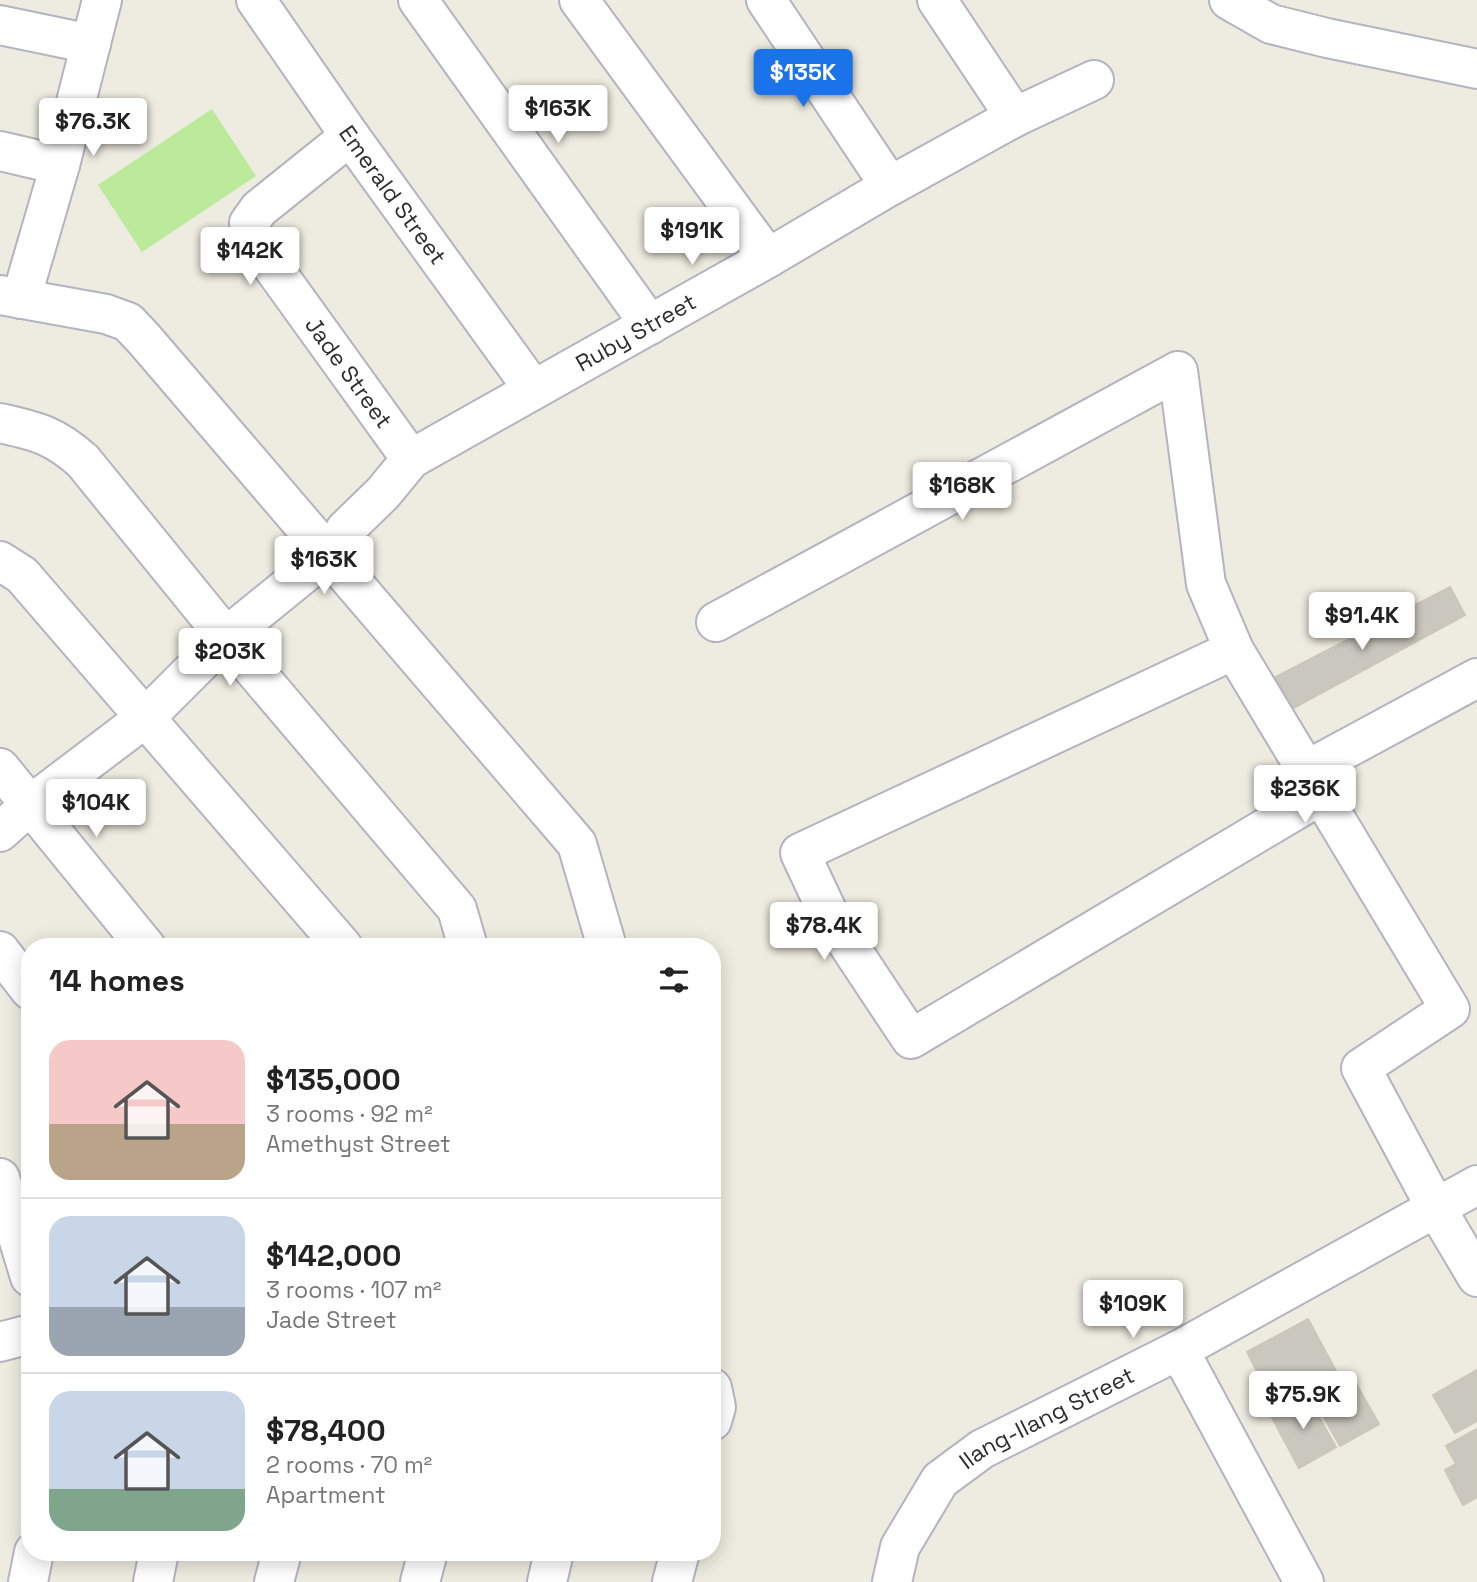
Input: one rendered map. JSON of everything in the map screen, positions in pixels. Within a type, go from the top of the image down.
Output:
[{"type":"street","points":[[102,0],[60,165],[10,297],[106,314],[128,322],[337,542],[577,844],[604,938]]},
{"type":"street","name":"Emerald Street","points":[[256,0],[350,136],[533,389]]},
{"type":"street","points":[[418,0],[650,325]]},
{"type":"street","points":[[579,0],[768,258]]},
{"type":"street","points":[[766,0],[890,186]]},
{"type":"street","points":[[937,0],[1015,117]]},
{"type":"street","points":[[1229,0],[1271,24],[1477,69]]},
{"type":"street","points":[[0,25],[91,44]]},
{"type":"street","name":"Ruby Street","points":[[0,832],[30,805],[145,718],[226,637],[337,542],[411,459],[768,258],[890,186],[1015,117],[1094,80]]},
{"type":"street","name":"Jade Street","points":[[350,136],[259,209],[249,223],[251,237],[411,459]]},
{"type":"street","points":[[0,151],[60,165]]},
{"type":"street","points":[[716,622],[1178,370],[1206,584],[1234,650],[1450,1009],[1360,1068],[1477,1278]]},
{"type":"street","points":[[0,423],[40,432],[66,446],[83,461],[226,637],[457,909],[465,938]]},
{"type":"street","points":[[0,561],[22,575],[335,938]]},
{"type":"street","points":[[1234,650],[800,853],[830,917],[911,1039],[1477,678]]},
{"type":"street","points":[[0,768],[139,938]]},
{"type":"street","points":[[0,951],[21,978]]},
{"type":"street","points":[[0,1178],[21,1247]]},
{"type":"street","name":"Ilang-Ilang Street","points":[[892,1582],[900,1547],[940,1480],[982,1449],[1179,1350],[1477,1185]]},
{"type":"street","points":[[0,1342],[21,1336]]},
{"type":"street","points":[[1179,1350],[1304,1582]]},
{"type":"street","points":[[28,1582],[32,1561]]},
{"type":"street","points":[[153,1582],[157,1561]]},
{"type":"street","points":[[274,1582],[280,1561]]},
{"type":"street","points":[[420,1582],[426,1561]]},
{"type":"street","points":[[547,1582],[552,1561]]},
{"type":"street","points":[[672,1582],[678,1561]]},
{"type":"green space","points":[[212,109],[256,176],[142,252],[98,185]]},
{"type":"building","points":[[1450,587],[1465,615],[1279,716],[1262,684]]},
{"type":"building","points":[[1308,1319],[1336,1371],[1274,1404],[1247,1352]]},
{"type":"building","points":[[1477,1370],[1477,1421],[1455,1433],[1433,1395]]},
{"type":"building","points":[[1354,1380],[1379,1424],[1340,1446],[1315,1402]]},
{"type":"building","points":[[1306,1394],[1336,1447],[1299,1468],[1270,1414]]},
{"type":"building","points":[[1477,1429],[1477,1497],[1463,1505],[1445,1470],[1456,1464],[1446,1446]]}]
